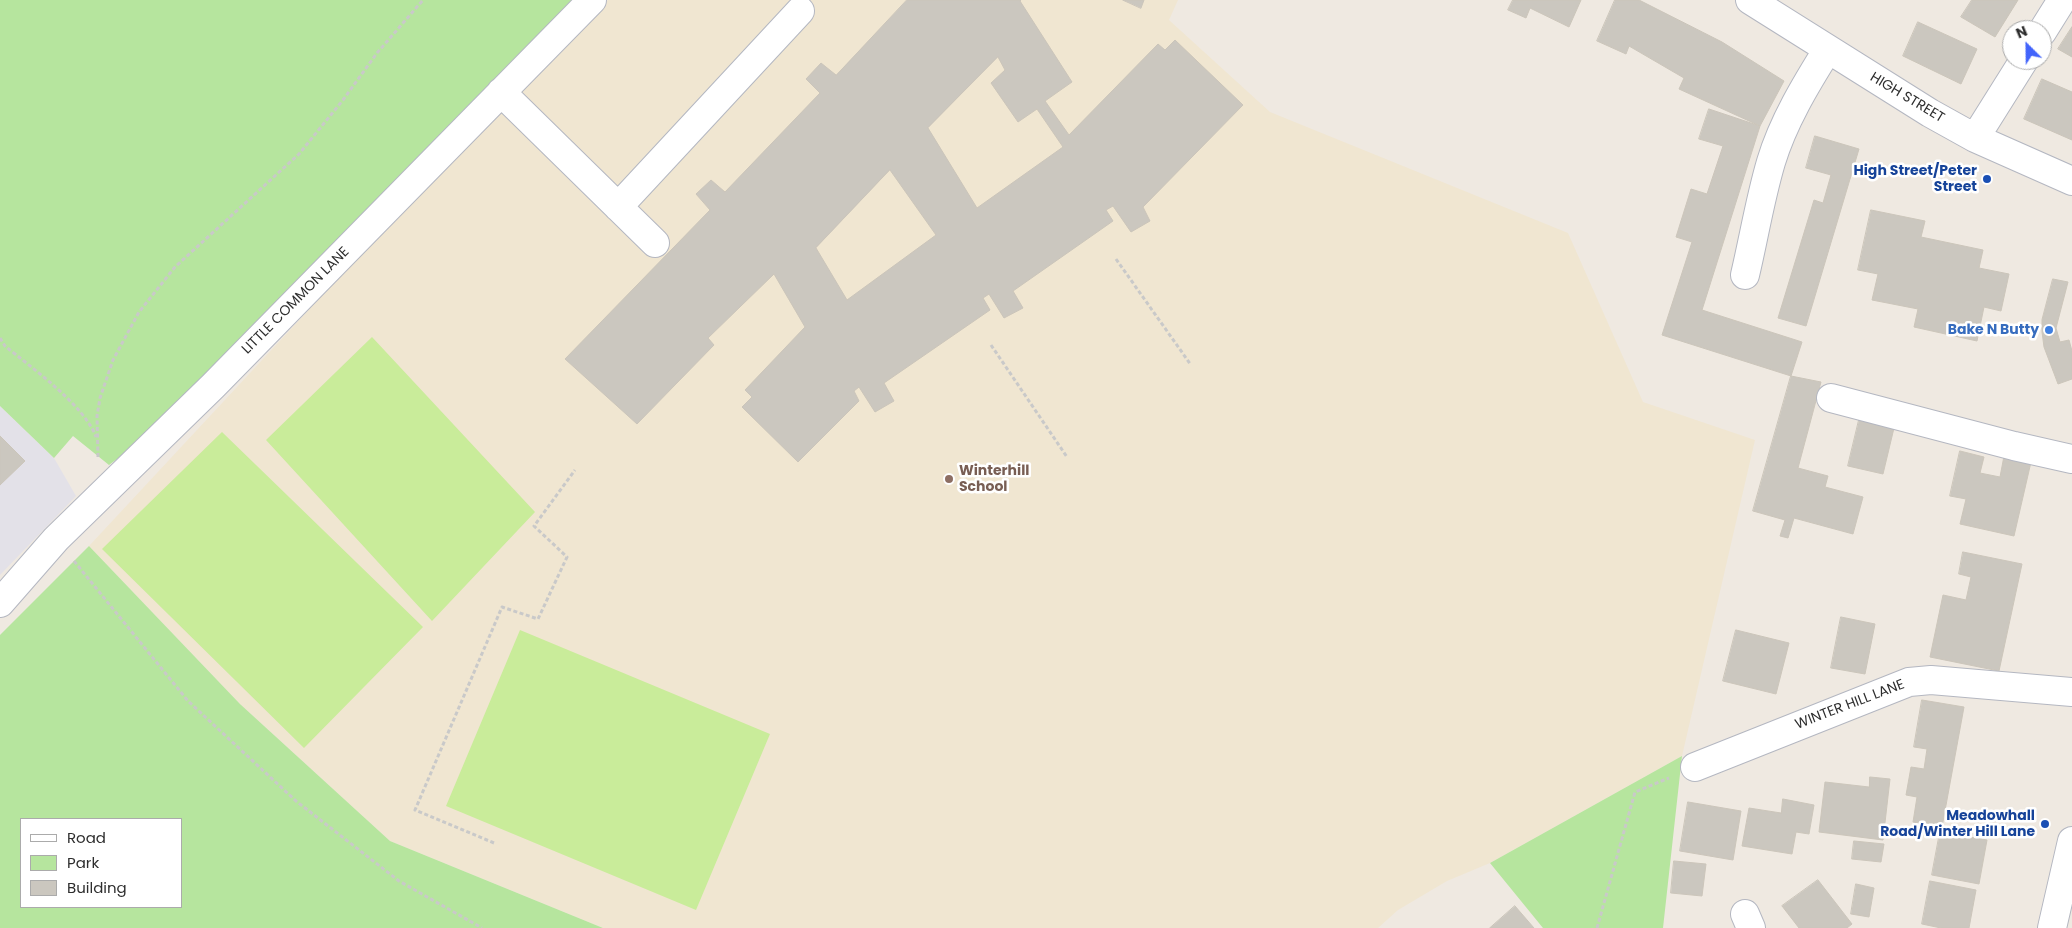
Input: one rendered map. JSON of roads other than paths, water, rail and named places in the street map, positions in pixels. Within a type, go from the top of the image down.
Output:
[{"type":"street","name":"LITTLE COMMON LANE","points":[[0,603],[56,539],[213,386],[592,0]]},
{"type":"street","name":"HIGH STREET","points":[[1750,0],[1890,89],[1975,138],[2072,181]]},
{"type":"street","points":[[2050,20],[2062,0]]},
{"type":"street","points":[[618,207],[800,12]]},
{"type":"street","points":[[1745,275],[1774,154],[1804,87],[1828,49]]},
{"type":"street","points":[[1975,138],[2018,70]]},
{"type":"street","points":[[501,92],[655,243]]},
{"type":"street","points":[[1831,398],[2014,446],[2072,459]]},
{"type":"street","name":"WINTER HILL LANE","points":[[1695,767],[1909,682],[1931,680],[2072,692]]},
{"type":"street","points":[[2052,928],[2068,871],[2072,841]]},
{"type":"place","name":"High Street/Peter Street","points":[[1987,179]]},
{"type":"place","name":"Bake N Butty","points":[[2049,330]]},
{"type":"place","name":"Winterhill School","points":[[949,479]]},
{"type":"place","name":"Meadowhall Road/Winter Hill Lane","points":[[2045,824]]}]
